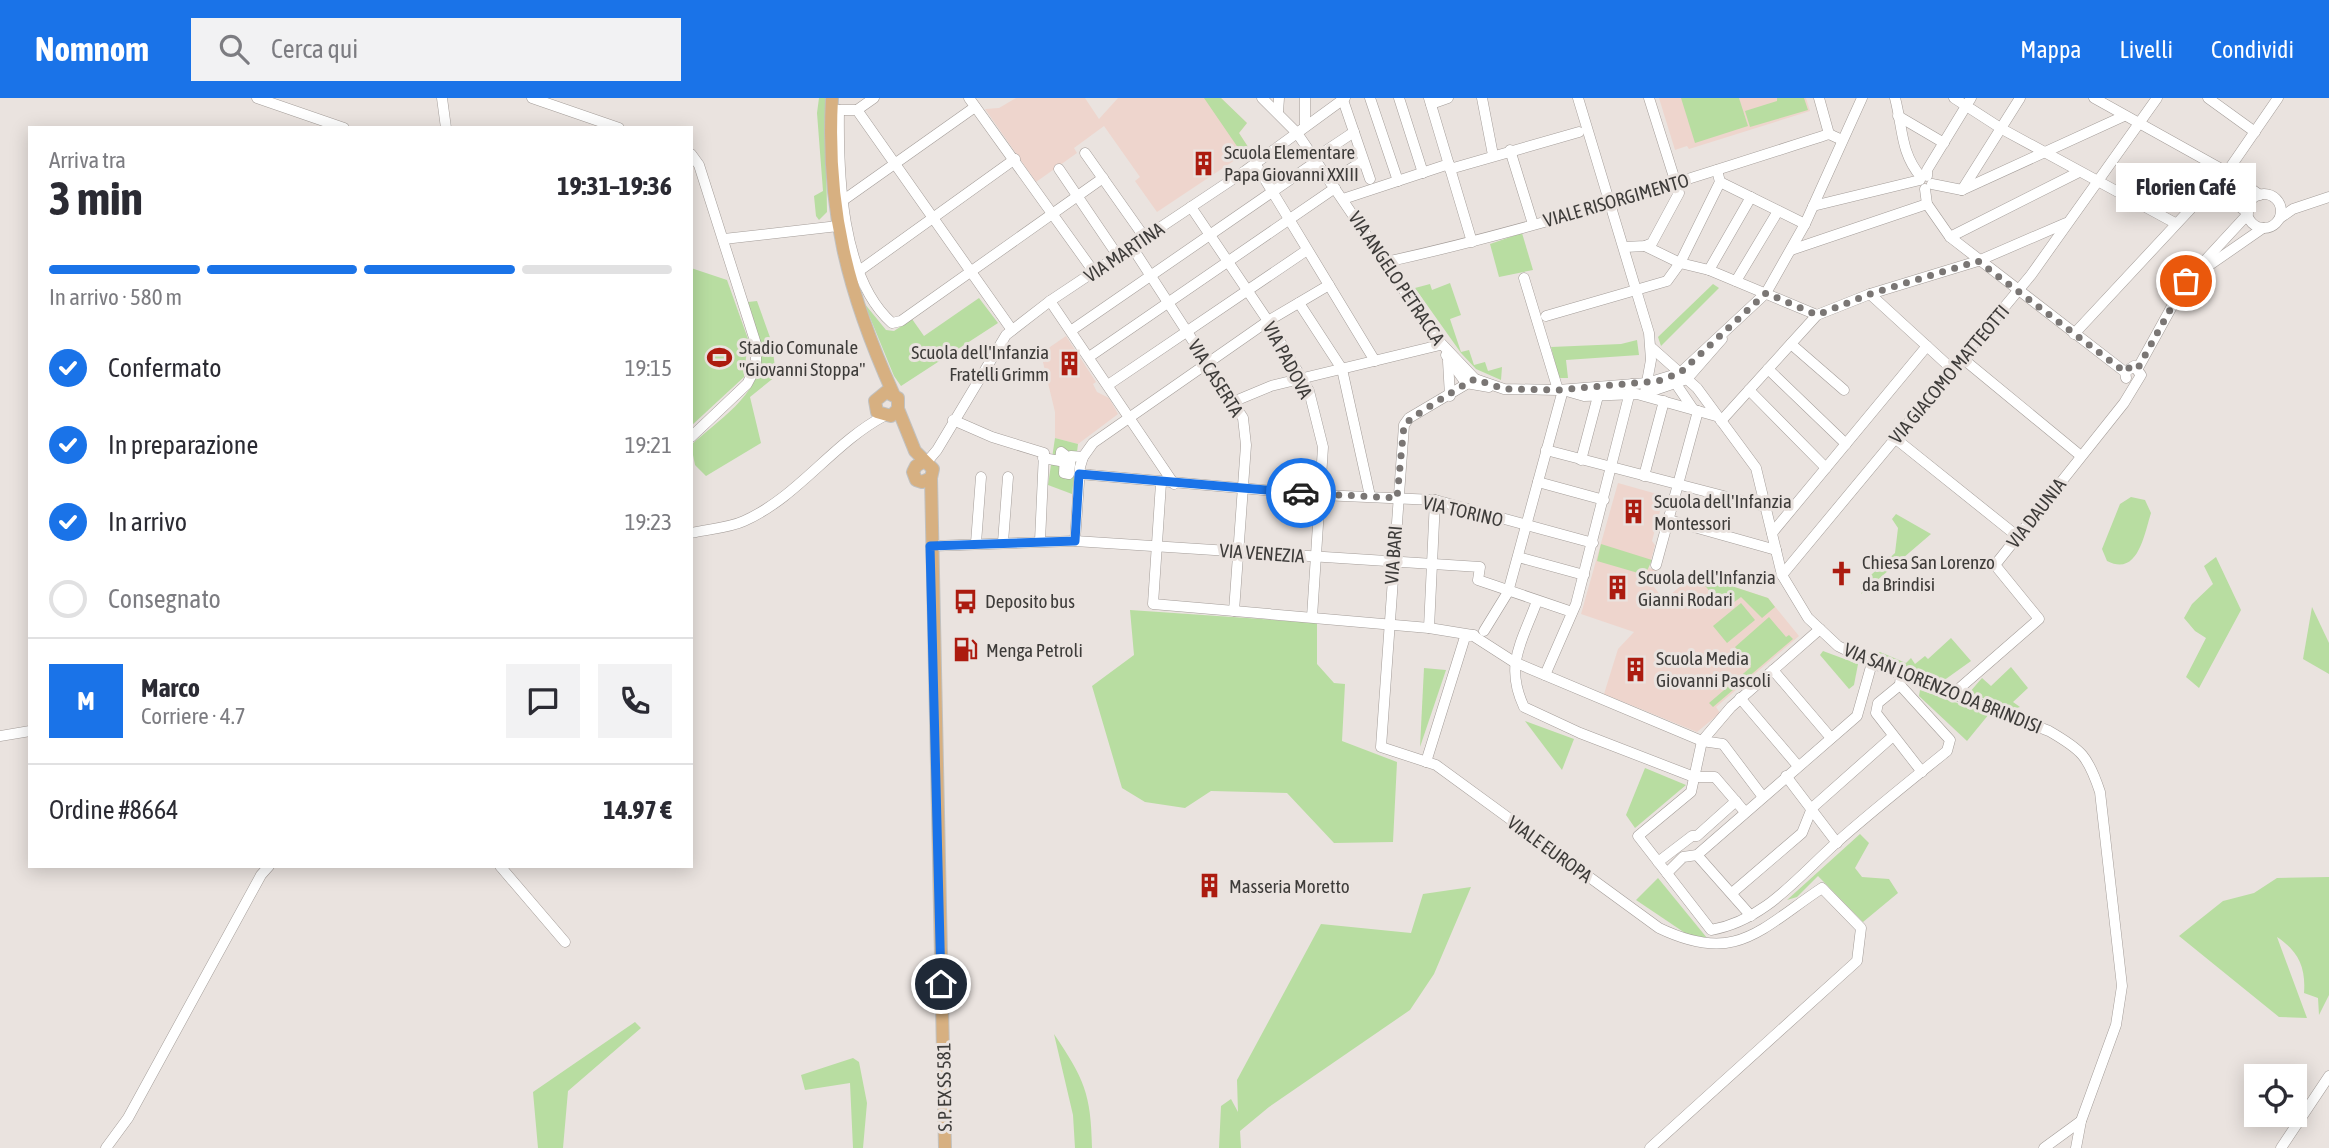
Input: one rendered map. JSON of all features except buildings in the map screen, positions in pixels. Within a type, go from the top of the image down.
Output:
[{"type":"main road","points":[[834,106],[830,154],[838,226],[879,363],[898,398],[890,414]]},
{"type":"main road","points":[[879,363],[875,399],[877,412],[890,414],[915,451],[924,470]]},
{"type":"main road","points":[[875,399],[886,392],[893,393]]},
{"type":"main road","name":"S.P. EX SS 581","points":[[924,470],[930,522],[946,1148]]},
{"type":"street","points":[[257,98],[338,126]]},
{"type":"street","points":[[442,98],[446,126]]},
{"type":"street","points":[[532,98],[613,126]]},
{"type":"street","points":[[857,110],[874,98]]},
{"type":"street","name":"VIA ANGELO PETRACCA","points":[[1262,98],[1301,129],[1316,160],[1438,342],[1470,381],[1498,388],[1560,390]]},
{"type":"street","points":[[1278,112],[1279,98]]},
{"type":"street","points":[[1301,129],[1305,98]]},
{"type":"street","points":[[1370,98],[1398,181]]},
{"type":"street","points":[[1399,98],[1423,173]]},
{"type":"street","points":[[1448,98],[1430,101],[1472,242]]},
{"type":"street","points":[[1482,98],[1493,155]]},
{"type":"street","points":[[1545,675],[1572,612],[1612,468],[1652,348],[1612,202],[1578,98]]},
{"type":"street","points":[[1625,247],[1652,243],[1679,193],[1649,98]]},
{"type":"street","points":[[1819,98],[1829,134],[1842,140]]},
{"type":"street","points":[[1560,390],[1598,396],[1676,384],[1766,293],[1814,206],[1862,98]]},
{"type":"street","points":[[1895,98],[1909,163],[1925,179],[1962,190],[2124,116]]},
{"type":"street","points":[[1954,98],[1969,102],[2002,130],[2175,223]]},
{"type":"street","points":[[1962,190],[2020,98]]},
{"type":"street","points":[[2094,98],[2227,172],[2260,195]]},
{"type":"street","name":"VIA GIACOMO MATTEOTTI","points":[[1782,575],[2017,292],[2157,98]]},
{"type":"street","points":[[2208,98],[2255,132]]},
{"type":"street","points":[[2227,172],[2278,98]]},
{"type":"street","points":[[1344,99],[1370,179]]},
{"type":"street","name":"VIA MARTINA","points":[[924,470],[1006,335],[1050,301],[1191,207],[1344,99]]},
{"type":"street","points":[[845,199],[895,164],[972,102],[1094,272]]},
{"type":"street","points":[[1969,102],[1925,179],[1927,204],[1950,237],[2017,292],[2125,372],[2127,380],[2134,382],[2140,377],[2138,368],[2186,281],[2247,214],[2251,201],[2260,195],[2270,195],[2279,202],[2298,208]]},
{"type":"street","points":[[1012,330],[971,271],[857,110],[834,106],[853,275],[881,314],[892,323],[901,321],[971,271],[1103,178]]},
{"type":"street","points":[[1898,116],[1944,143]]},
{"type":"street","points":[[1072,330],[1273,192],[1354,132]]},
{"type":"street","points":[[1343,199],[1423,173],[1579,132]]},
{"type":"street","name":"VIALE RISORGIMENTO","points":[[1386,262],[1472,242],[1612,202],[1829,134]]},
{"type":"street","points":[[1510,150],[1534,224]]},
{"type":"street","points":[[1085,153],[1144,238]]},
{"type":"street","points":[[693,157],[699,165],[724,239],[756,345],[756,367],[747,384],[693,435]]},
{"type":"street","points":[[853,275],[1015,159]]},
{"type":"street","points":[[1089,357],[1229,263],[1289,220],[1363,161]]},
{"type":"street","points":[[1255,163],[1375,361]]},
{"type":"street","points":[[1059,169],[1118,256]]},
{"type":"street","points":[[1546,316],[1667,281],[1681,263],[1720,182],[1717,170]]},
{"type":"street","points":[[1950,237],[2079,172]]},
{"type":"street","points":[[1814,206],[1925,179]]},
{"type":"street","points":[[1720,182],[1805,224]]},
{"type":"street","points":[[2074,334],[2210,188],[2215,188],[2247,214],[2253,224],[2263,228]]},
{"type":"street","points":[[1709,270],[1751,197]]},
{"type":"street","points":[[2186,281],[2263,228],[2273,226],[2280,218],[2298,208],[2329,197]]},
{"type":"street","points":[[2279,202],[2280,218]]},
{"type":"street","points":[[1791,250],[1927,204]]},
{"type":"street","name":"VIA PADOVA","points":[[1191,207],[1268,321],[1309,391],[1323,447],[1312,617]]},
{"type":"street","points":[[1736,281],[1778,211]]},
{"type":"street","points":[[1639,390],[1718,418],[1749,390],[1817,315],[1870,294],[1978,261],[2068,222]]},
{"type":"street","points":[[724,239],[838,226]]},
{"type":"street","points":[[1645,246],[1681,263],[1709,270],[1817,315]]},
{"type":"street","name":"VIA CASERTA","points":[[1132,247],[1150,278],[1235,401],[1243,418],[1246,445],[1234,611]]},
{"type":"street","points":[[1108,385],[1307,250]]},
{"type":"street","points":[[1426,762],[1465,638],[1484,631],[1508,592],[1560,390],[1524,278]]},
{"type":"street","points":[[1075,541],[1079,474],[1083,457],[1093,443],[1268,321],[1329,285]]},
{"type":"street","points":[[1870,294],[1953,370]]},
{"type":"street","points":[[1050,301],[1174,484]]},
{"type":"street","points":[[1299,303],[1342,369],[1370,496]]},
{"type":"street","points":[[1235,401],[1271,386],[1375,361],[1438,342],[1447,357],[1470,381],[1453,394],[1447,357]]},
{"type":"street","points":[[1791,344],[1844,390]]},
{"type":"street","points":[[1772,533],[1927,346]]},
{"type":"street","name":"VIA SAN LORENZO DA BRINDISI","points":[[1652,348],[1709,404],[1756,468],[1782,575],[1808,618],[1838,646],[1872,663],[2049,731],[2073,745],[2091,764],[2100,792],[2122,986],[2116,1025],[2081,1121]]},
{"type":"street","points":[[1962,358],[2081,456]]},
{"type":"street","points":[[2125,372],[2131,366],[2138,368]]},
{"type":"street","points":[[1768,369],[1846,444]]},
{"type":"street","points":[[1560,390],[1639,390],[1683,376]]},
{"type":"street","name":"VIA DAUNIA","points":[[1954,693],[2039,619],[1995,565],[2124,403],[2134,382]]},
{"type":"street","points":[[1656,565],[1679,485],[1695,410],[1676,384]]},
{"type":"street","points":[[1749,390],[1826,468]]},
{"type":"street","name":"VIA BARI","points":[[1381,747],[1404,425],[1409,418],[1453,394]]},
{"type":"street","points":[[1581,460],[1598,396]]},
{"type":"street","points":[[863,428],[875,399]]},
{"type":"street","points":[[1644,476],[1664,401]]},
{"type":"street","points":[[693,533],[744,521],[818,467],[863,428],[890,414]]},
{"type":"street","points":[[953,420],[992,437],[1044,453],[1040,541]]},
{"type":"street","points":[[1896,439],[2017,536]]},
{"type":"street","points":[[1546,450],[1766,507]]},
{"type":"street","points":[[1043,458],[1060,461],[1061,452],[1065,455],[1064,473],[1069,474],[1071,456],[1083,457]]},
{"type":"street","name":"VIA TORINO","points":[[1079,474],[1321,495],[1435,500],[1593,542]]},
{"type":"street","points":[[976,544],[981,477]]},
{"type":"street","points":[[1003,542],[1007,477]]},
{"type":"street","points":[[1538,482],[1604,500]]},
{"type":"street","points":[[1161,483],[1153,604],[1389,624],[1472,635],[1514,662],[1702,741],[1723,744],[1763,797]]},
{"type":"street","points":[[1429,628],[1435,500]]},
{"type":"street","points":[[1669,520],[1776,550]]},
{"type":"street","name":"VIA VENEZIA","points":[[930,546],[1075,541],[1480,567],[1478,580],[1572,612]]},
{"type":"street","points":[[1518,557],[1584,575]]},
{"type":"street","points":[[1537,601],[1514,662],[1514,687],[1524,707],[1580,733],[1694,777],[1715,776],[1745,812]]},
{"type":"street","points":[[1820,629],[1740,698],[1702,741],[1691,792],[1638,836],[1711,930],[1751,916],[1778,899],[1837,842],[1947,751],[1950,740],[1900,685]]},
{"type":"street","points":[[1484,631],[1488,643]]},
{"type":"street","points":[[1667,873],[1683,857],[1697,855],[1860,712],[1872,663]]},
{"type":"street","points":[[1773,670],[1831,738]]},
{"type":"street","points":[[1901,673],[1900,685],[1878,703],[1876,713],[1892,737],[1922,772]]},
{"type":"street","points":[[1740,698],[1798,766]]},
{"type":"street","points":[[0,736],[28,731]]},
{"type":"street","points":[[1732,893],[1802,833],[1812,808],[1892,737]]},
{"type":"street","name":"VIALE EUROPA","points":[[1381,747],[1436,765],[1659,928],[1680,938],[1721,946],[1744,939],[1788,911]]},
{"type":"street","points":[[1786,776],[1837,842]]},
{"type":"street","points":[[1658,862],[1692,836],[1697,836],[1736,801]]},
{"type":"street","points":[[1697,855],[1751,916]]},
{"type":"street","points":[[106,1148],[128,1118],[261,874],[267,868]]},
{"type":"street","points":[[502,868],[565,942]]},
{"type":"street","points":[[1650,1148],[1857,961],[1861,928],[1822,888],[1788,911],[1778,899]]},
{"type":"street","points":[[2281,1148],[2329,1076]]},
{"type":"street","points":[[2044,1148],[2081,1121]]},
{"type":"street","points":[[2076,1148],[2081,1121]]},
{"type":"shaded area","points":[[1016,98],[1085,98],[1099,119],[1118,98],[1221,98],[1247,123],[1239,133],[1250,150],[1157,212],[1135,181],[1140,177],[1104,126],[1074,148],[1077,153],[1036,182],[985,109],[999,108]]},
{"type":"shaded area","points":[[1659,98],[1806,98],[1810,111],[1689,149],[1687,146],[1675,150]]},
{"type":"shaded area","points":[[1066,336],[1096,382],[1093,384],[1097,392],[1109,398],[1118,414],[1078,444],[1055,438],[1055,412],[1042,358],[1050,347]]},
{"type":"shaded area","points":[[1618,483],[1664,496],[1652,541],[1655,545],[1649,568],[1656,570],[1651,583],[1664,600],[1695,574],[1768,598],[1799,636],[1716,707],[1720,713],[1697,732],[1604,694],[1618,649],[1634,632],[1581,614]]},
{"type":"green space","points":[[819,98],[825,98],[827,212],[819,220],[816,216],[814,196],[823,191],[817,113]]},
{"type":"green space","points":[[1204,98],[1221,98],[1247,123],[1239,133],[1250,150],[1243,155]]},
{"type":"green space","points":[[1681,98],[1739,98],[1748,126],[1695,143]]},
{"type":"green space","points":[[1777,98],[1804,98],[1808,110],[1750,127],[1745,111],[1777,101]]},
{"type":"green space","points":[[1522,233],[1533,270],[1499,277],[1490,244]]},
{"type":"green space","name":"Stadio Comunale \"Giovanni Stoppa\"","points":[[693,269],[727,280],[748,339],[744,377],[693,424]]},
{"type":"green space","points":[[1450,283],[1461,315],[1450,319],[1461,352],[1469,350],[1474,365],[1485,362],[1488,371],[1502,367],[1501,380],[1476,369],[1461,353],[1415,288],[1430,284],[1432,290]]},
{"type":"green space","points":[[1713,284],[1719,288],[1661,346],[1658,337]]},
{"type":"green space","points":[[979,298],[998,323],[901,386],[894,376],[864,303],[886,330],[894,331],[912,319],[924,336]]},
{"type":"green space","points":[[757,301],[772,343],[776,376],[750,397],[761,443],[706,476],[695,465],[693,443],[745,395],[759,370],[761,349],[748,302]]},
{"type":"green space","points":[[1637,340],[1639,355],[1566,360],[1568,378],[1559,378],[1551,347],[1621,344]]},
{"type":"green space","points":[[1055,438],[1078,444],[1072,494],[1048,485]]},
{"type":"green space","points":[[2131,497],[2145,500],[2151,513],[2142,542],[2133,559],[2126,563],[2107,561],[2102,549],[2120,504]]},
{"type":"green space","points":[[1896,514],[1931,534],[1861,594],[1871,575],[1895,553],[1898,528],[1892,519]]},
{"type":"green space","points":[[1601,544],[1652,560],[1645,575],[1597,561]]},
{"type":"green space","points":[[2216,557],[2241,610],[2199,688],[2186,677],[2206,638],[2195,631],[2184,618],[2192,604],[2213,584],[2204,566]]},
{"type":"green space","points":[[1695,574],[1768,598],[1775,607],[1762,618],[1741,597],[1725,609]]},
{"type":"green space","points":[[1741,603],[1755,620],[1727,643],[1713,626]]},
{"type":"green space","points":[[2312,607],[2329,643],[2329,674],[2303,659]]},
{"type":"green space","points":[[1130,610],[1317,623],[1317,664],[1334,683],[1345,684],[1342,741],[1397,762],[1393,842],[1334,843],[1287,793],[1211,791],[1185,808],[1145,802],[1122,788],[1092,686],[1134,655]]},
{"type":"green space","points":[[1769,617],[1786,637],[1789,635],[1793,639],[1713,707],[1709,703],[1751,667],[1735,647]]},
{"type":"green space","points":[[1951,638],[1971,661],[1943,681],[1875,656],[1876,652],[1880,652],[1906,663],[1911,658],[1915,664],[1925,656],[1928,659]]},
{"type":"green space","points":[[1823,651],[1858,664],[1854,685],[1849,689],[1820,655]]},
{"type":"green space","points":[[2011,667],[2028,688],[2013,702],[2020,707],[2013,709],[1969,693],[1982,678],[1991,686]]},
{"type":"green space","points":[[1424,668],[1446,670],[1420,747]]},
{"type":"green space","points":[[1920,690],[1989,714],[1967,741],[1919,696]]},
{"type":"green space","points":[[1525,721],[1574,739],[1562,770]]},
{"type":"green space","points":[[1645,768],[1686,785],[1635,828],[1626,815]]},
{"type":"green space","points":[[1860,834],[1869,843],[1855,868],[1862,877],[1889,879],[1898,893],[1863,922],[1818,876],[1797,897],[1787,900]]},
{"type":"green space","points":[[2329,877],[2329,995],[2319,1015],[2318,998],[2304,993],[2304,975],[2299,960],[2277,937],[2307,1018],[2279,1017],[2179,936],[2223,901],[2254,893],[2277,878]]},
{"type":"green space","points":[[1658,878],[1707,938],[1688,935],[1636,900]]},
{"type":"green space","points":[[1471,887],[1434,974],[1410,1010],[1269,1107],[1240,1131],[1241,1148],[1219,1148],[1221,1106],[1231,1099],[1238,1112],[1237,1080],[1321,924],[1411,933],[1423,894]]},
{"type":"green space","points":[[635,1022],[641,1028],[568,1091],[563,1148],[538,1148],[533,1092]]},
{"type":"green space","points":[[1054,1034],[1084,1087],[1090,1113],[1092,1148],[1075,1148],[1073,1115]]},
{"type":"green space","points":[[853,1058],[859,1062],[867,1103],[863,1148],[853,1148],[850,1083],[805,1090],[801,1075]]},
{"type":"way so far","points":[[1301,493],[1397,498],[1404,425],[1409,418],[1450,396],[1466,383],[1475,379],[1504,389],[1563,390],[1572,387],[1658,381],[1680,373],[1766,293],[1817,315],[1870,294],[1978,261],[2125,372],[2131,366],[2138,368],[2186,281]]},
{"type":"place","name":"Scuola Elementare Papa Giovanni XXIII","points":[[1204,163]]},
{"type":"place","name":"Florien Café","points":[[2186,281]]},
{"type":"place","name":"Stadio Comunale \"Giovanni Stoppa\"","points":[[719,358]]},
{"type":"place","name":"Scuola dell'Infanzia Fratelli Grimm","points":[[1069,363]]},
{"type":"place","name":"Scuola dell'Infanzia Montessori","points":[[1634,512]]},
{"type":"place","name":"Chiesa San Lorenzo da Brindisi","points":[[1842,573]]},
{"type":"place","name":"Scuola dell'Infanzia Gianni Rodari","points":[[1618,588]]},
{"type":"place","name":"Deposito bus","points":[[965,601]]},
{"type":"place","name":"Menga Petroli","points":[[966,650]]},
{"type":"place","name":"Scuola Media Giovanni Pascoli","points":[[1636,669]]},
{"type":"place","name":"Masseria Moretto","points":[[1209,886]]},
{"type":"route","points":[[941,984],[930,546],[1075,541],[1079,474],[1301,493]]}]
